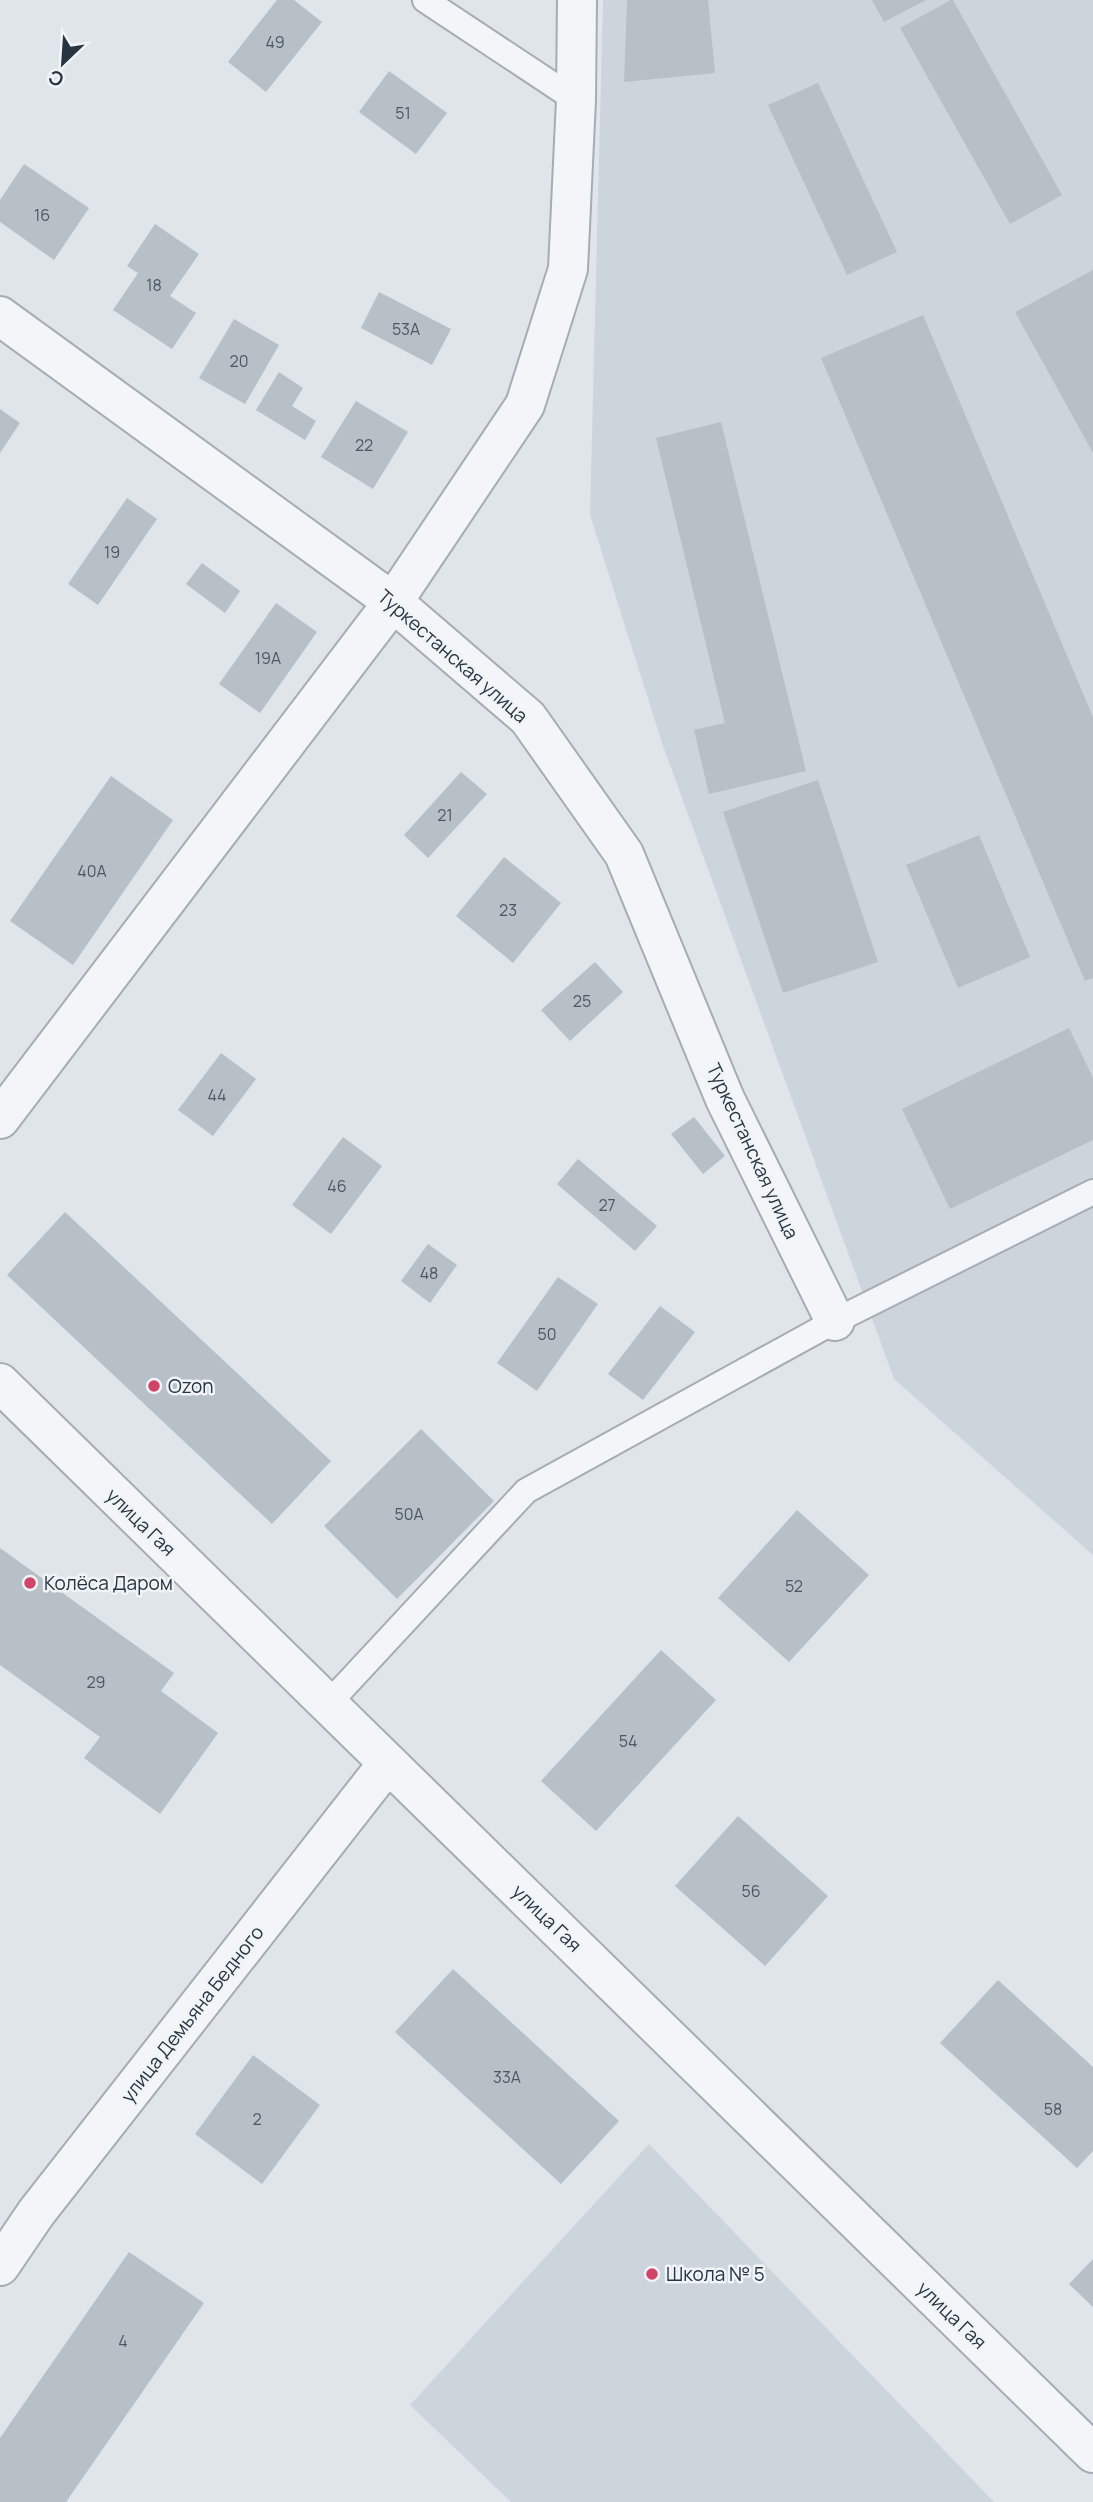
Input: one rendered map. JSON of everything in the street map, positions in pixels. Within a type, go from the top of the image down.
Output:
[{"type":"street","points":[[0,1119],[393,602],[525,405],[568,269],[576,100],[576,0]]},
{"type":"street","name":"Туркестанская улица","points":[[0,316],[393,602],[528,718],[624,854],[725,1099],[835,1321]]},
{"type":"street","name":"улица Гая","points":[[0,1383],[1093,2453]]},
{"type":"street","name":"улица Демьяна Бедного","points":[[0,2266],[36,2213],[388,1763]]},
{"type":"lane","points":[[425,0],[576,100]]},
{"type":"lane","points":[[328,1704],[526,1491],[835,1321],[1093,1192]]},
{"type":"shaded area","points":[[603,0],[1093,0],[1093,1555],[894,1379],[662,743],[590,515]]},
{"type":"shaded area","name":"Школа № 5","points":[[649,2144],[994,2502],[511,2502],[410,2405]]},
{"type":"building","points":[[277,0],[294,0],[322,22],[266,92],[228,62]]},
{"type":"building","points":[[627,0],[708,0],[715,73],[624,82]]},
{"type":"building","points":[[872,0],[926,0],[884,22]]},
{"type":"building","points":[[951,0],[1062,195],[1010,224],[900,28]]},
{"type":"building","points":[[389,71],[447,113],[416,154],[359,112]]},
{"type":"building","points":[[818,83],[897,252],[847,275],[768,105]]},
{"type":"building","points":[[24,164],[89,208],[54,260],[0,222],[0,200]]},
{"type":"building","points":[[155,224],[199,254],[170,296],[196,313],[172,349],[113,310],[138,273],[127,266]]},
{"type":"building","points":[[1093,270],[1093,453],[1015,312]]},
{"type":"building","points":[[379,292],[451,329],[432,365],[361,328]]},
{"type":"building","points":[[923,315],[1093,717],[1093,978],[1085,981],[821,358]]},
{"type":"building","points":[[234,319],[279,345],[245,404],[199,378]]},
{"type":"building","points":[[279,372],[303,388],[292,406],[316,421],[305,440],[256,410]]},
{"type":"building","points":[[356,401],[408,432],[373,489],[321,457]]},
{"type":"building","points":[[0,409],[20,423],[0,453]]},
{"type":"building","points":[[721,422],[806,771],[709,794],[694,730],[725,723],[656,438]]},
{"type":"building","points":[[127,498],[157,519],[98,605],[68,584]]},
{"type":"building","points":[[202,563],[240,591],[225,613],[186,584]]},
{"type":"building","points":[[276,603],[317,632],[260,713],[219,684]]},
{"type":"building","points":[[461,772],[487,794],[428,858],[404,835]]},
{"type":"building","points":[[111,776],[173,820],[73,965],[10,921]]},
{"type":"building","points":[[818,780],[878,962],[783,993],[723,812]]},
{"type":"building","points":[[979,835],[1030,957],[958,988],[906,865]]},
{"type":"building","points":[[504,857],[561,903],[513,963],[456,916]]},
{"type":"building","points":[[595,962],[623,992],[570,1041],[541,1010]]},
{"type":"building","points":[[1069,1028],[1093,1078],[1093,1140],[950,1209],[902,1109]]},
{"type":"building","points":[[221,1053],[256,1079],[213,1136],[178,1110]]},
{"type":"building","points":[[694,1117],[725,1156],[703,1174],[671,1134]]},
{"type":"building","points":[[343,1137],[382,1166],[331,1234],[292,1205]]},
{"type":"building","points":[[578,1159],[657,1226],[635,1251],[557,1184]]},
{"type":"building","points":[[65,1212],[331,1461],[272,1524],[7,1275]]},
{"type":"building","points":[[428,1244],[457,1265],[430,1303],[401,1281]]},
{"type":"building","points":[[558,1277],[598,1304],[537,1391],[497,1363]]},
{"type":"building","points":[[660,1306],[695,1332],[643,1400],[608,1374]]},
{"type":"building","points":[[421,1429],[494,1501],[397,1599],[324,1526]]},
{"type":"building","points":[[797,1510],[869,1575],[789,1662],[718,1598]]},
{"type":"building","points":[[0,1548],[174,1673],[161,1691],[218,1733],[160,1814],[84,1758],[100,1737],[0,1665]]},
{"type":"building","points":[[661,1650],[716,1700],[596,1831],[541,1781]]},
{"type":"building","points":[[738,1816],[828,1896],[765,1966],[675,1886]]},
{"type":"building","points":[[453,1969],[619,2121],[561,2184],[395,2032]]},
{"type":"building","points":[[998,1980],[1093,2067],[1093,2151],[1077,2168],[940,2043]]},
{"type":"building","points":[[253,2055],[320,2105],[262,2184],[195,2134]]},
{"type":"building","points":[[129,2252],[204,2303],[66,2502],[0,2502],[0,2438]]},
{"type":"building","points":[[1093,2259],[1093,2307],[1069,2284]]},
{"type":"place","name":"Ozon","points":[[154,1386]]},
{"type":"place","name":"Колёса Даром","points":[[30,1583]]},
{"type":"place","name":"Школа № 5","points":[[652,2274]]}]
